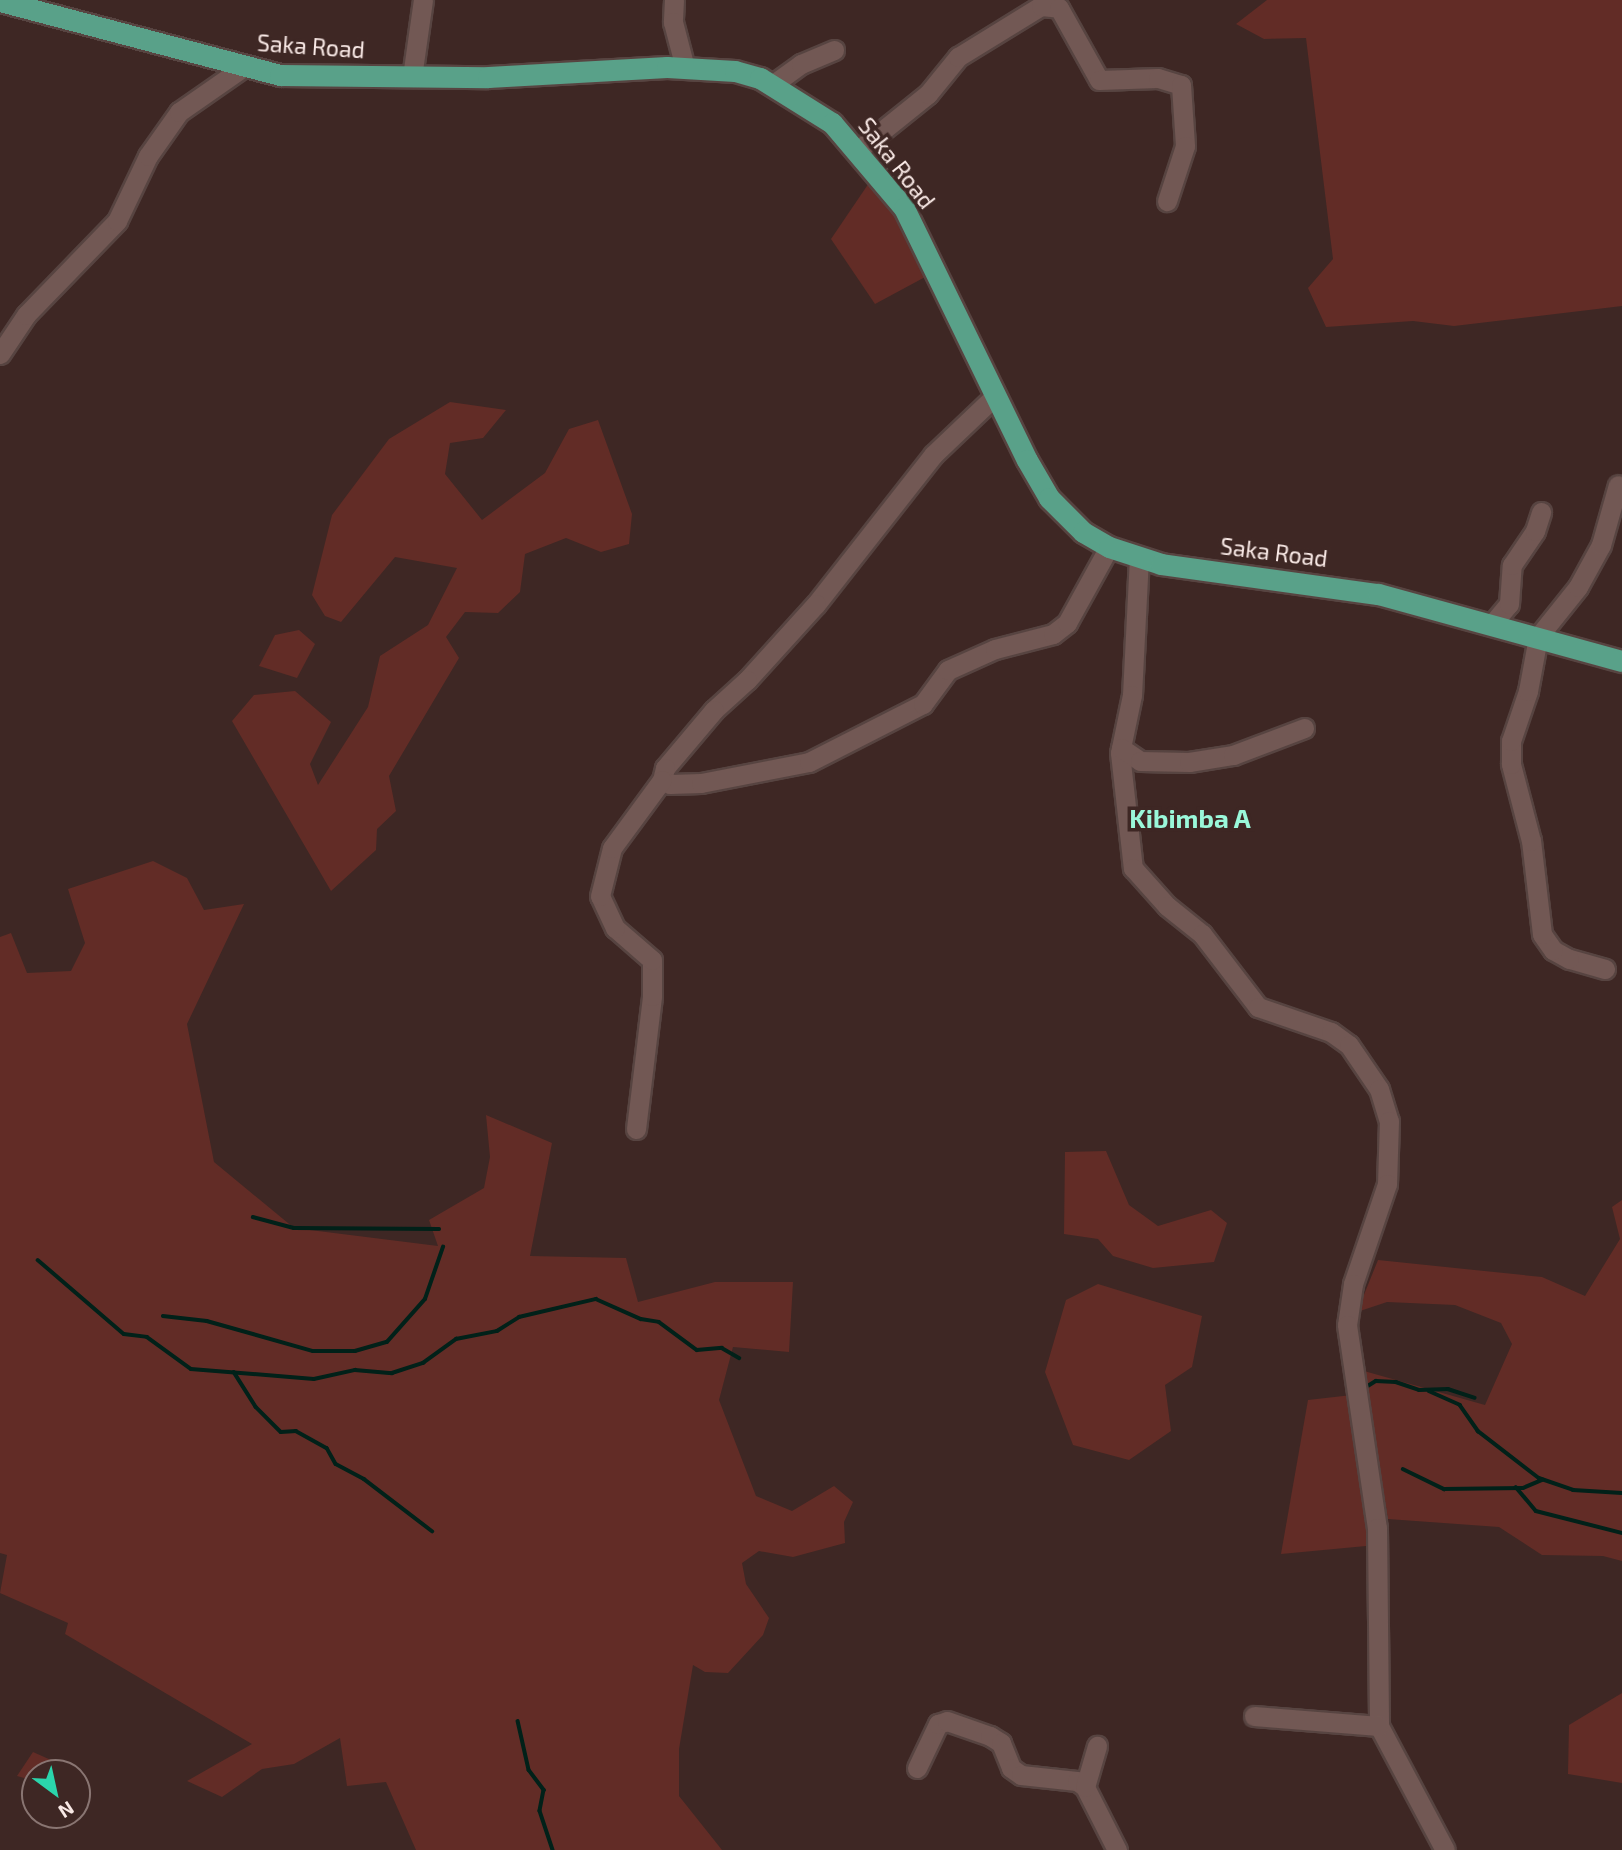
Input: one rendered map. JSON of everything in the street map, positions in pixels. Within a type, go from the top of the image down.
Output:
[{"type":"main road","name":"Saka Road","points":[[0,1],[242,68],[280,75],[412,77],[685,68],[735,71],[772,85],[832,122],[904,208],[994,397],[1048,498],[1069,522],[1109,547],[1178,567],[1356,590],[1492,624],[1622,661]]},
{"type":"street","points":[[412,77],[423,0]]},
{"type":"street","points":[[674,0],[673,22],[685,68]]},
{"type":"street","points":[[857,151],[928,94],[958,57],[1041,6],[1059,8],[1098,80],[1158,78],[1181,85],[1185,146],[1167,201]]},
{"type":"street","points":[[772,85],[801,64],[834,50]]},
{"type":"street","points":[[0,354],[26,315],[117,221],[148,156],[179,112],[242,68]]},
{"type":"street","points":[[636,1129],[652,996],[652,960],[615,928],[600,896],[612,848],[662,779],[665,768],[713,709],[747,680],[816,604],[933,454],[994,397]]},
{"type":"street","points":[[1605,969],[1569,959],[1553,950],[1542,934],[1531,842],[1511,764],[1511,741],[1528,691],[1538,637],[1578,587],[1601,545],[1618,485]]},
{"type":"street","points":[[1492,624],[1509,604],[1512,565],[1535,531],[1541,512]]},
{"type":"street","points":[[662,779],[670,784],[701,783],[809,762],[923,704],[948,670],[995,649],[1053,634],[1067,623],[1109,547]]},
{"type":"street","points":[[1139,557],[1132,695],[1121,748],[1123,810],[1133,868],[1167,906],[1202,934],[1258,1007],[1331,1032],[1349,1045],[1379,1089],[1389,1121],[1387,1184],[1353,1284],[1347,1325],[1377,1528],[1380,1726],[1445,1850]]},
{"type":"street","points":[[1121,748],[1140,761],[1189,762],[1233,755],[1304,728]]},
{"type":"street","points":[[1254,1716],[1380,1726]]},
{"type":"street","points":[[917,1768],[932,1730],[947,1721],[1001,1743],[1012,1768],[1021,1775],[1077,1781],[1085,1787],[1117,1850]]},
{"type":"street","points":[[1085,1787],[1097,1746]]},
{"type":"shaded area","points":[[1267,0],[1622,0],[1622,306],[1454,326],[1413,321],[1326,327],[1308,288],[1333,259],[1306,38],[1264,39],[1236,24]]},
{"type":"shaded area","points":[[871,180],[894,209],[927,276],[875,304],[831,239]]},
{"type":"shaded area","points":[[450,402],[506,410],[483,438],[450,443],[445,474],[482,520],[545,473],[569,429],[598,420],[632,514],[629,544],[601,552],[566,538],[525,554],[520,592],[498,613],[465,612],[446,637],[459,658],[389,776],[396,811],[377,829],[376,850],[331,891],[232,721],[254,695],[295,691],[331,722],[310,764],[318,785],[368,707],[380,656],[428,625],[457,568],[395,557],[341,622],[325,616],[312,595],[332,515],[389,439]]},
{"type":"shaded area","points":[[299,630],[315,644],[297,678],[259,666],[275,635]]},
{"type":"shaded area","points":[[153,861],[187,878],[204,910],[244,904],[187,1024],[214,1162],[294,1228],[438,1246],[429,1220],[484,1188],[490,1157],[486,1115],[552,1143],[530,1256],[626,1258],[638,1302],[715,1282],[793,1282],[789,1352],[733,1347],[719,1400],[756,1496],[792,1511],[834,1486],[853,1502],[844,1522],[845,1543],[793,1557],[759,1551],[742,1563],[746,1584],[769,1618],[763,1635],[728,1673],[705,1672],[693,1665],[679,1749],[679,1796],[722,1850],[416,1850],[386,1782],[347,1786],[340,1738],[294,1764],[262,1769],[222,1797],[187,1781],[252,1744],[65,1634],[68,1623],[0,1593],[7,1555],[0,1553],[0,937],[11,933],[27,973],[71,971],[85,943],[68,889]]},
{"type":"shaded area","points":[[1106,1151],[1129,1205],[1158,1226],[1211,1210],[1227,1223],[1214,1262],[1153,1268],[1113,1256],[1098,1239],[1064,1234],[1065,1152]]},
{"type":"shaded area","points":[[1622,1200],[1622,1561],[1603,1556],[1542,1555],[1499,1527],[1388,1519],[1364,1371],[1485,1405],[1512,1344],[1501,1323],[1455,1305],[1387,1302],[1357,1312],[1378,1260],[1542,1277],[1585,1296],[1620,1239],[1612,1207]]},
{"type":"shaded area","points":[[1098,1284],[1202,1316],[1192,1367],[1165,1385],[1171,1431],[1129,1460],[1073,1445],[1045,1372],[1066,1300]]},
{"type":"shaded area","points":[[1352,1395],[1367,1514],[1366,1546],[1281,1554],[1308,1400]]},
{"type":"shaded area","points":[[1622,1693],[1622,1783],[1568,1774],[1569,1725]]},
{"type":"shaded area","points":[[33,1752],[49,1759],[28,1759]]},
{"type":"waterway","points":[[253,1217],[294,1228],[439,1229]]},
{"type":"waterway","points":[[163,1316],[207,1321],[313,1351],[355,1351],[387,1342],[425,1299],[443,1247]]},
{"type":"waterway","points":[[38,1260],[124,1334],[147,1337],[191,1369],[314,1379],[355,1370],[392,1373],[423,1363],[456,1339],[497,1331],[519,1317],[596,1299],[641,1319],[659,1322],[697,1350],[722,1348],[739,1358]]},
{"type":"waterway","points":[[234,1372],[256,1407],[281,1432],[296,1431],[327,1448],[336,1464],[364,1479],[432,1531]]},
{"type":"waterway","points":[[1363,1389],[1376,1381],[1396,1382],[1419,1390],[1448,1389],[1475,1398]]},
{"type":"waterway","points":[[1429,1391],[1460,1405],[1478,1431],[1539,1478],[1573,1490],[1622,1493]]},
{"type":"waterway","points":[[1403,1469],[1444,1489],[1523,1488],[1542,1480]]},
{"type":"waterway","points":[[1516,1487],[1536,1511],[1622,1533]]},
{"type":"waterway","points":[[518,1721],[529,1770],[544,1790],[540,1811],[553,1850]]},
{"type":"district","name":"Kibimba A","points":[[1190,818]]}]
